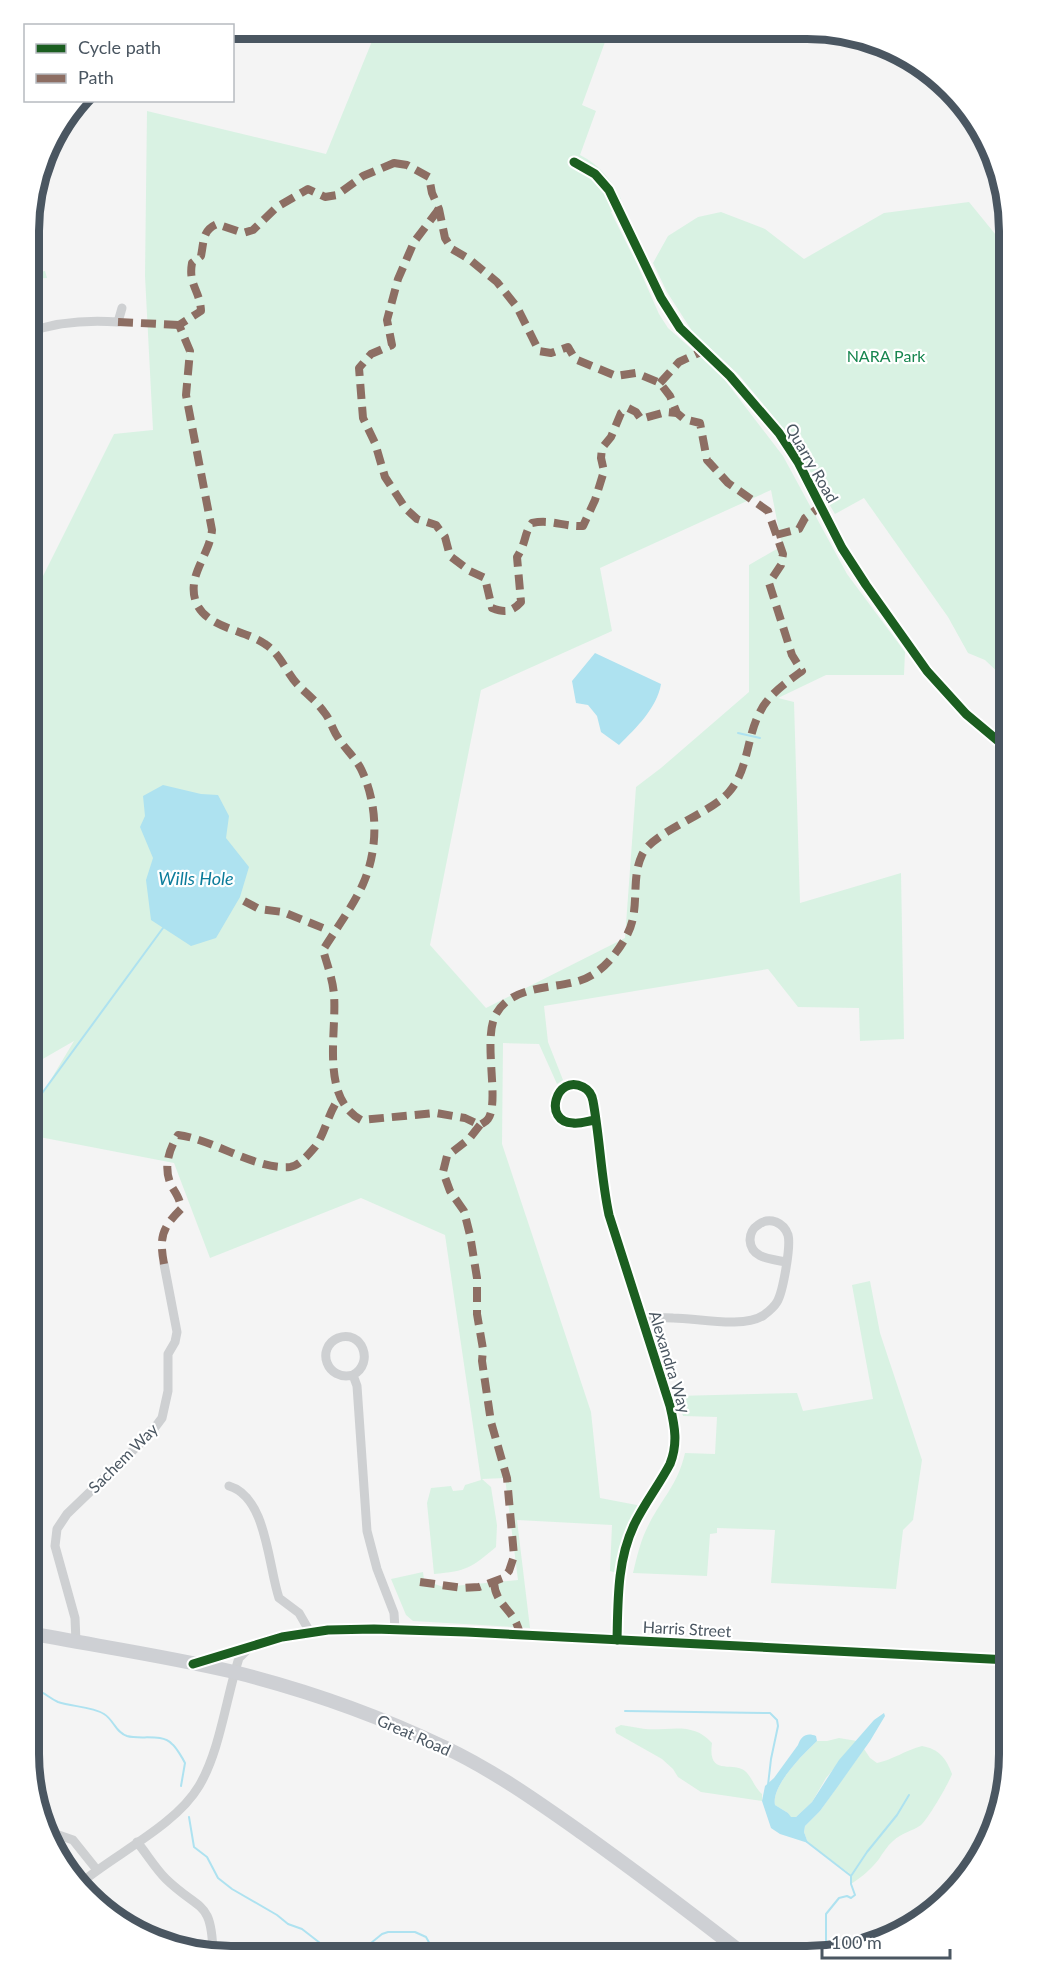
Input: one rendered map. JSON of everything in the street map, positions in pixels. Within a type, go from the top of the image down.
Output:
[{"type":"main road","name":"Great Road","points":[[39,1635],[234,1672],[356,1710],[443,1746],[498,1776],[562,1819],[733,1946]]},
{"type":"street","name":"Quarry Road","points":[[574,162],[596,174],[609,190],[674,320],[688,338],[730,376],[779,433],[798,462],[842,548],[927,671],[966,714],[999,742]]},
{"type":"street","points":[[39,330],[58,325],[100,321],[118,322],[122,308]]},
{"type":"street","name":"Alexandra Way","points":[[596,1120],[574,1124],[562,1120],[555,1109],[558,1093],[568,1086],[576,1085],[584,1087],[592,1097],[596,1120],[609,1215],[676,1433],[676,1444],[670,1464],[637,1520],[625,1551],[619,1585],[617,1640]]},
{"type":"street","points":[[641,1319],[665,1317],[752,1321],[763,1315],[777,1301],[782,1288],[786,1262],[789,1241],[785,1229],[779,1224],[771,1221],[759,1224],[751,1233],[750,1242],[753,1249],[762,1257],[786,1262]]},
{"type":"street","name":"Sachem Way","points":[[76,1642],[75,1618],[57,1554],[55,1537],[57,1529],[67,1514],[150,1434],[162,1418],[168,1391],[168,1354],[175,1342],[177,1332],[164,1264]]},
{"type":"street","points":[[351,1338],[364,1349],[365,1362],[353,1375],[337,1375],[330,1370],[327,1363],[327,1351],[331,1343],[337,1339],[351,1338]]},
{"type":"street","points":[[353,1375],[357,1395],[367,1531],[377,1569],[394,1613],[395,1629]]},
{"type":"street","points":[[229,1486],[248,1497],[266,1540],[279,1598],[299,1613],[310,1632]]},
{"type":"street","name":"Harris Street","points":[[193,1664],[256,1643],[310,1632],[395,1629],[999,1659]]},
{"type":"street","points":[[86,1879],[175,1814],[199,1787],[210,1763],[234,1672],[242,1654],[256,1643]]},
{"type":"street","points":[[57,1834],[73,1840],[97,1870]]},
{"type":"street","points":[[137,1842],[166,1879],[206,1912],[212,1927],[213,1945]]},
{"type":"green space","points":[[373,39],[606,39],[582,105],[596,111],[580,155],[593,163],[609,179],[621,199],[621,204],[624,204],[611,212],[659,314],[668,328],[721,375],[783,456],[847,574],[905,652],[904,675],[826,675],[778,698],[794,702],[800,903],[901,873],[904,1039],[860,1041],[859,1008],[798,1007],[768,969],[544,1006],[548,1042],[563,1080],[557,1084],[539,1044],[503,1043],[502,1144],[591,1412],[600,1498],[642,1506],[617,1573],[610,1571],[612,1525],[517,1520],[530,1628],[413,1621],[406,1615],[391,1579],[423,1572],[424,1580],[443,1587],[518,1580],[505,1478],[482,1479],[491,1487],[497,1525],[496,1547],[468,1567],[434,1574],[427,1503],[431,1488],[451,1486],[453,1491],[463,1490],[465,1485],[481,1480],[445,1235],[361,1198],[210,1258],[174,1163],[39,1137],[39,1099],[74,1041],[39,1061],[39,584],[114,434],[153,430],[145,276],[147,111],[326,154]],"holes":[[[771,490],[782,546],[749,565],[749,692],[636,787],[625,938],[486,1008],[430,945],[481,690],[612,631],[600,568]]]},
{"type":"green space","name":"NARA Park","points":[[969,202],[999,239],[999,673],[985,660],[968,653],[948,617],[864,498],[835,514],[787,433],[739,375],[692,331],[667,292],[653,263],[668,236],[698,217],[721,212],[765,229],[804,259],[884,213]]},
{"type":"green space","points":[[39,235],[43,250],[39,251]]},
{"type":"green space","points":[[39,265],[40,272],[45,271],[47,278],[39,278]]},
{"type":"green space","points":[[870,1281],[880,1333],[922,1460],[913,1520],[903,1530],[896,1589],[771,1583],[775,1530],[717,1528],[717,1533],[710,1534],[707,1576],[633,1573],[646,1530],[674,1482],[685,1453],[715,1454],[717,1417],[683,1416],[676,1396],[797,1393],[803,1411],[873,1399],[852,1285]]},
{"type":"green space","points":[[621,1725],[645,1729],[689,1729],[705,1736],[712,1743],[713,1760],[722,1766],[740,1768],[745,1771],[762,1794],[762,1801],[701,1792],[678,1777],[662,1759],[616,1733],[615,1728]]},
{"type":"green space","points":[[839,1738],[857,1741],[826,1778],[812,1802],[796,1817],[790,1817],[788,1813],[775,1805],[775,1797],[783,1780],[817,1741]]},
{"type":"green space","points":[[922,1746],[937,1752],[947,1763],[952,1774],[947,1785],[921,1825],[896,1838],[870,1869],[851,1884],[849,1873],[808,1843],[804,1832],[805,1826],[820,1811],[864,1749],[877,1763]]},
{"type":"green space","points":[[979,1837],[974,1848],[971,1844]]},
{"type":"water","points":[[595,653],[661,684],[655,701],[639,725],[619,745],[601,732],[597,716],[588,705],[576,703],[572,681]]},
{"type":"water","name":"Wills Hole","points":[[163,785],[201,794],[218,795],[229,816],[226,838],[249,867],[240,897],[216,938],[191,946],[151,920],[146,880],[153,858],[140,827],[145,816],[143,796]]},
{"type":"water","points":[[884,1713],[885,1716],[870,1741],[820,1811],[805,1826],[804,1832],[808,1843],[780,1834],[771,1828],[762,1801],[765,1786],[774,1778],[801,1739],[807,1735],[813,1735],[816,1736],[817,1741],[789,1771],[775,1797],[775,1805],[791,1817],[796,1817],[812,1802],[839,1760],[874,1720]]},
{"type":"waterway","points":[[738,733],[760,738]]},
{"type":"waterway","points":[[39,1097],[163,928]]},
{"type":"waterway","points":[[39,1692],[58,1702],[99,1711],[127,1736],[168,1741],[185,1763],[181,1786]]},
{"type":"waterway","points":[[625,1711],[770,1713],[777,1720],[778,1726],[768,1785]]},
{"type":"waterway","points":[[826,1944],[826,1914],[839,1898],[847,1896],[851,1898],[855,1895],[851,1876],[897,1815],[909,1795]]},
{"type":"waterway","points":[[189,1817],[194,1847],[207,1857],[218,1878],[288,1924],[302,1929],[320,1943],[371,1943],[388,1932],[415,1932],[426,1937],[431,1946]]},
{"type":"waterway","points":[[807,1842],[851,1876]]},
{"type":"marked path","points":[[394,163],[407,165],[429,177],[445,238],[452,249],[469,259],[497,282],[517,307],[539,351],[551,353],[568,347],[575,359],[616,376],[636,373],[660,383],[670,396],[677,413],[684,419],[700,423],[707,460],[728,483],[768,511],[783,554],[781,565],[769,583],[792,655],[802,671],[778,689],[763,706],[755,722],[744,763],[736,783],[729,792],[709,808],[657,839],[642,855],[637,871],[631,927],[623,943],[609,961],[585,979],[530,990],[510,999],[502,1006],[495,1016],[492,1027],[491,1111],[487,1120],[480,1125],[465,1118],[436,1113],[361,1120],[348,1110],[340,1096],[333,1063],[333,989],[323,950],[363,884],[372,856],[373,811],[367,783],[356,760],[335,733],[326,715],[294,681],[271,648],[206,616],[199,609],[194,590],[194,581],[208,547],[212,530],[186,395],[190,351],[179,325],[201,311],[191,271],[192,263],[201,256],[206,233],[217,224],[243,233],[253,230],[277,207],[308,189],[325,197],[337,195],[363,176],[394,163]]},
{"type":"marked path","points":[[439,209],[414,242],[398,279],[387,320],[392,345],[371,354],[359,368],[363,418],[375,443],[385,477],[406,509],[417,519],[436,525],[445,537],[450,556],[470,571],[485,578],[492,608],[508,611],[521,602],[517,557],[532,523],[546,522],[583,526],[595,500],[604,471],[601,458],[602,448],[611,437],[621,413],[628,408],[636,412],[641,419],[666,412],[677,413]]},
{"type":"marked path","points":[[118,322],[179,325]]},
{"type":"marked path","points":[[660,383],[679,362],[703,351]]},
{"type":"marked path","points":[[776,535],[799,529],[805,518],[821,506]]},
{"type":"marked path","points":[[244,901],[259,909],[283,912],[328,930]]},
{"type":"marked path","points":[[164,1264],[163,1234],[181,1209],[169,1180],[167,1167],[169,1154],[178,1135],[205,1142],[263,1164],[290,1167],[300,1162],[315,1147],[340,1097]]},
{"type":"marked path","points":[[420,1582],[463,1588],[479,1587],[503,1578],[509,1571],[514,1556],[507,1478],[491,1422],[482,1361],[483,1349],[477,1314],[477,1278],[470,1235],[464,1211],[450,1191],[443,1172],[447,1156],[469,1139],[480,1125]]},
{"type":"marked path","points":[[494,1583],[498,1598],[515,1620],[520,1635]]},
{"type":"cycle path","points":[[574,162],[595,174],[609,190],[661,298],[680,328],[730,376],[779,433],[798,462],[842,548],[927,671],[966,714],[999,742]]},
{"type":"cycle path","points":[[595,1120],[581,1123],[563,1121],[555,1107],[560,1092],[574,1084],[585,1088],[592,1097],[609,1215],[670,1406],[675,1435],[670,1464],[638,1517],[624,1553],[621,1567],[617,1640]]},
{"type":"cycle path","points":[[193,1664],[282,1637],[328,1630],[374,1629],[999,1659]]}]
